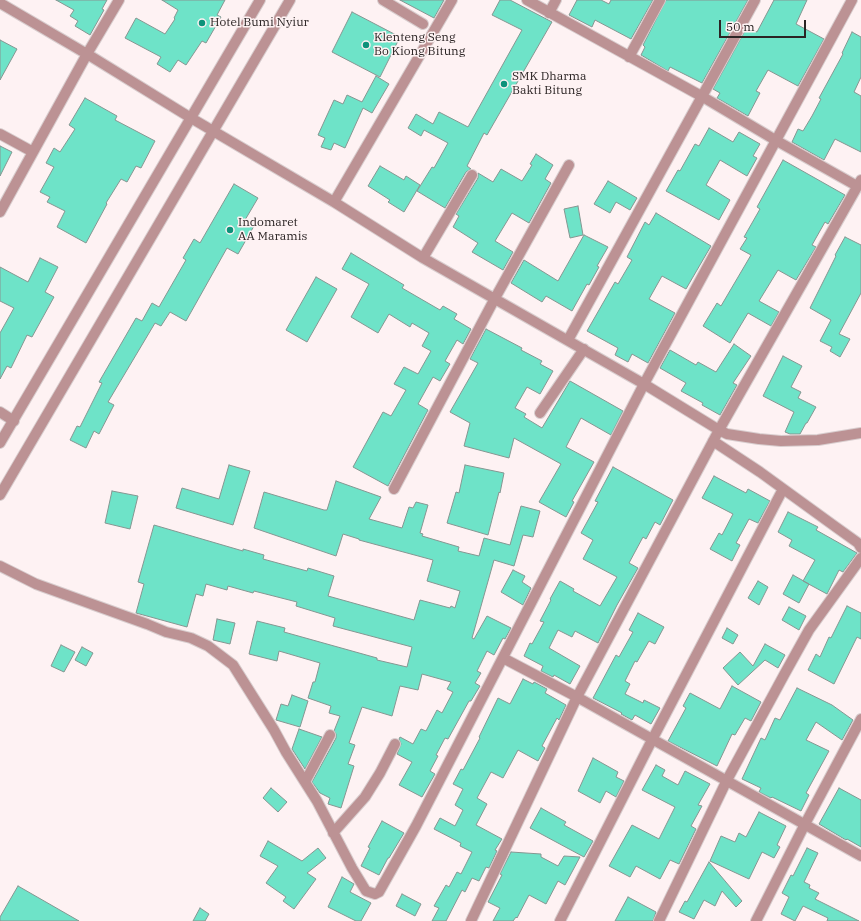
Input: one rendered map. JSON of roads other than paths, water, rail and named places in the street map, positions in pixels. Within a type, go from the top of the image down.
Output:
[{"type":"street","points":[[0,212],[87,54],[119,0]]},
{"type":"street","points":[[0,443],[260,0]]},
{"type":"street","points":[[0,495],[290,0]]},
{"type":"street","points":[[383,0],[423,24]]},
{"type":"street","points":[[334,202],[452,0]]},
{"type":"street","points":[[470,921],[577,697],[719,430],[859,187],[776,141],[703,97],[527,0]]},
{"type":"street","points":[[549,12],[556,0]]},
{"type":"street","points":[[629,57],[660,0]]},
{"type":"street","points":[[568,340],[756,0]]},
{"type":"street","points":[[0,566],[36,584],[166,632],[191,638],[208,646],[233,665],[305,782],[366,891],[375,894],[379,892],[416,826],[644,384],[852,0]]},
{"type":"street","points":[[0,3],[334,202],[423,258],[494,300],[584,349],[727,434],[781,441],[818,440],[861,433]]},
{"type":"street","points":[[0,134],[32,152]]},
{"type":"street","points":[[394,489],[494,300],[569,165]]},
{"type":"street","points":[[423,258],[472,175]]},
{"type":"street","points":[[540,413],[584,349]]},
{"type":"street","points":[[0,412],[14,421]]},
{"type":"street","points":[[713,441],[784,489],[852,539],[861,548]]},
{"type":"street","points":[[560,921],[652,740],[784,489]]},
{"type":"street","points":[[659,921],[726,780],[809,630],[861,558]]},
{"type":"street","points":[[503,658],[577,697],[861,856]]},
{"type":"street","points":[[756,921],[805,824],[861,719]]},
{"type":"street","points":[[305,782],[330,735]]},
{"type":"street","points":[[334,833],[365,798],[395,744]]},
{"type":"place","name":"Hotel Bumi Nyiur","points":[[202,23]]},
{"type":"place","name":"Klenteng Seng Bo Kiong Bitung","points":[[366,45]]},
{"type":"place","name":"SMK Dharma Bakti Bitung","points":[[504,84]]},
{"type":"place","name":"Indomaret AA Maramis","points":[[230,230]]}]
